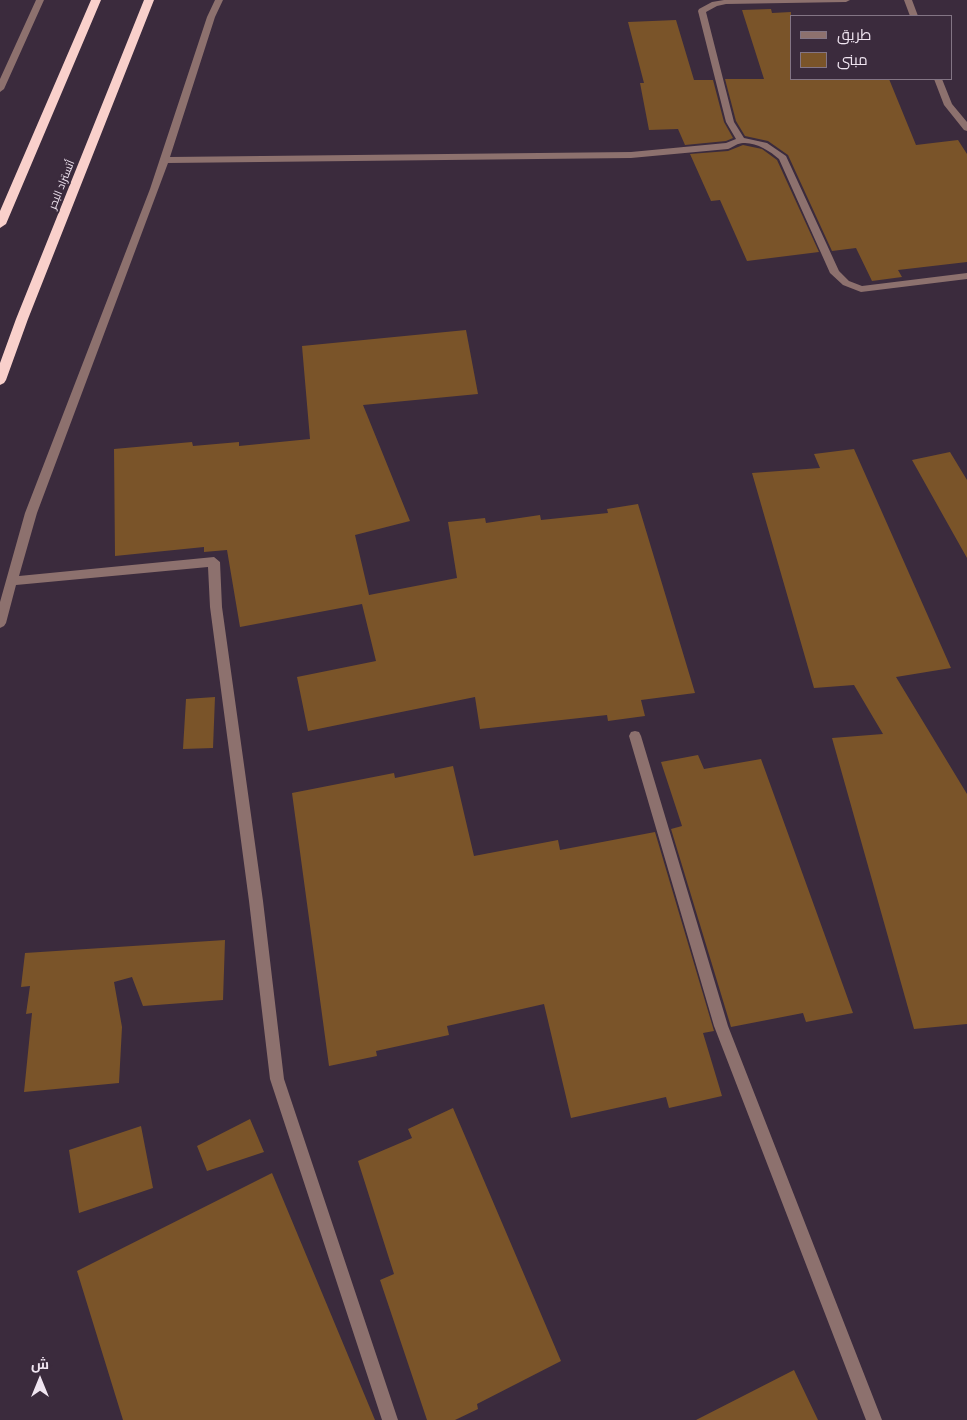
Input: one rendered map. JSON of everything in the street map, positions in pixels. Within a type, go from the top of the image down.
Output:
[{"type":"highway","points":[[0,224],[96,0]]},
{"type":"highway","name":"أتستراد البحر","points":[[0,380],[22,319],[149,0]]},
{"type":"highway","points":[[0,205],[12,195]]},
{"type":"street","points":[[1,83],[40,0]]},
{"type":"street","points":[[0,623],[30,513],[165,160],[211,17],[219,0]]},
{"type":"street","points":[[742,140],[730,122],[702,11],[715,4],[755,1],[846,0]]},
{"type":"street","points":[[908,0],[914,15]]},
{"type":"street","points":[[938,80],[948,106],[967,128]]},
{"type":"street","points":[[165,160],[631,155],[728,146],[742,140],[760,143],[773,148],[783,158],[835,273],[846,283],[861,289],[967,276]]},
{"type":"street","points":[[12,582],[214,562],[216,607],[255,891],[277,1079],[390,1420]]},
{"type":"street","points":[[635,736],[721,1026],[874,1420]]},
{"type":"building","points":[[771,9],[772,13],[791,12],[790,80],[889,80],[916,145],[958,140],[967,154],[967,262],[898,270],[902,277],[872,281],[856,248],[832,251],[788,155],[768,141],[745,136],[736,121],[725,79],[764,79],[742,10]]},
{"type":"building","points":[[676,20],[694,80],[713,80],[724,122],[733,138],[726,141],[685,145],[678,129],[649,130],[640,83],[644,83],[628,22]]},
{"type":"building","points":[[743,145],[762,149],[777,160],[819,252],[747,261],[720,200],[711,201],[690,154],[728,151]]},
{"type":"building","points":[[466,330],[478,394],[363,405],[410,521],[355,535],[369,595],[457,578],[448,522],[485,518],[486,523],[540,515],[541,520],[608,513],[607,509],[638,504],[695,693],[641,700],[645,716],[608,721],[607,715],[480,729],[475,697],[308,731],[297,677],[376,661],[362,604],[240,627],[227,550],[204,552],[204,547],[115,556],[114,449],[192,442],[193,446],[239,442],[239,446],[310,439],[302,346]]},
{"type":"building","points":[[854,449],[951,668],[896,677],[967,794],[967,1024],[914,1029],[832,738],[883,734],[854,685],[814,688],[752,473],[820,468],[814,454]]},
{"type":"building","points":[[950,452],[967,480],[967,558],[912,460]]},
{"type":"building","points":[[215,697],[213,748],[183,749],[186,699]]},
{"type":"building","points":[[698,755],[704,769],[761,759],[853,1013],[806,1022],[803,1013],[731,1027],[671,829],[682,826],[661,762]]},
{"type":"building","points":[[453,766],[474,856],[558,840],[560,850],[655,832],[714,1031],[703,1033],[722,1096],[669,1108],[666,1097],[571,1118],[544,1004],[447,1026],[449,1035],[376,1051],[377,1056],[329,1066],[292,793],[394,773],[395,778]]},
{"type":"building","points":[[225,940],[223,1000],[143,1006],[132,977],[114,982],[122,1027],[119,1083],[24,1092],[32,1013],[26,1014],[30,986],[21,987],[25,953]]},
{"type":"building","points":[[453,1108],[561,1361],[477,1404],[478,1409],[455,1420],[427,1420],[380,1280],[394,1274],[358,1161],[412,1138],[408,1129]]},
{"type":"building","points":[[250,1119],[264,1152],[207,1171],[197,1146]]},
{"type":"building","points":[[141,1126],[153,1188],[79,1213],[69,1150]]},
{"type":"building","points":[[272,1173],[375,1420],[123,1420],[77,1271]]},
{"type":"building","points":[[794,1370],[818,1420],[696,1420]]}]
